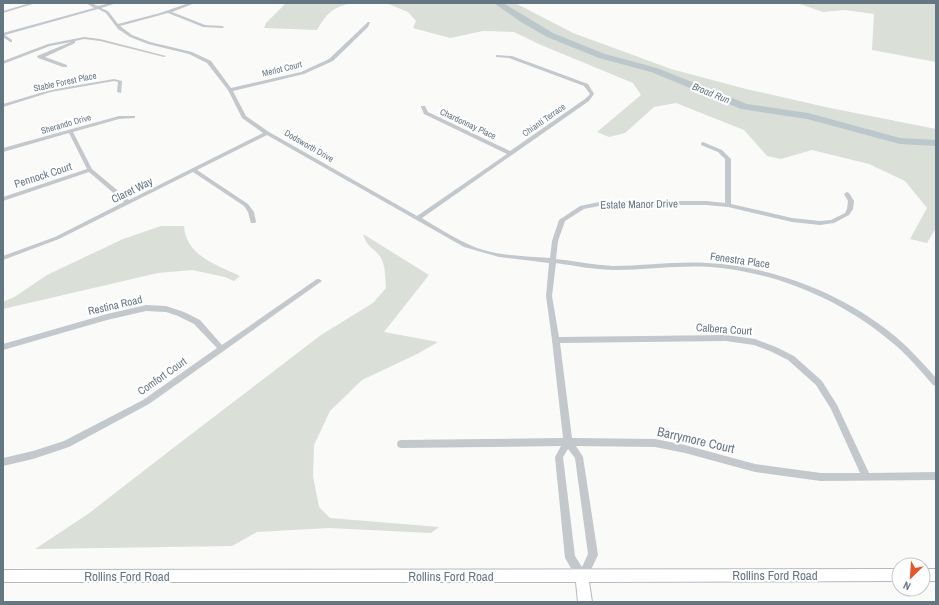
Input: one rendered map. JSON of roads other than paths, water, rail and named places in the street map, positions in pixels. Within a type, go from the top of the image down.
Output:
[{"type":"main road","name":"Rollins Ford Road","points":[[3,576],[891,575]]},
{"type":"main road","points":[[582,576],[585,602]]},
{"type":"street","points":[[3,12],[34,3]]},
{"type":"street","name":"Dodsworth Drive","points":[[88,3],[100,8],[110,15],[117,26],[131,36],[159,46],[190,53],[209,62],[230,90],[244,117],[267,133],[466,246],[480,251],[513,258],[553,261]]},
{"type":"street","points":[[3,35],[115,3]]},
{"type":"street","points":[[117,26],[169,12],[193,3]]},
{"type":"street","points":[[169,12],[204,26],[222,27]]},
{"type":"street","name":"Merlot Court","points":[[230,90],[302,73],[331,60],[369,23]]},
{"type":"street","points":[[3,35],[11,41]]},
{"type":"street","points":[[40,57],[77,39]]},
{"type":"street","points":[[3,63],[49,45],[77,39],[96,39],[164,56]]},
{"type":"street","points":[[146,52],[159,46]]},
{"type":"street","points":[[28,52],[65,66]]},
{"type":"street","name":"Chianti Terrace","points":[[418,218],[587,100],[592,94],[586,84],[510,56],[498,56]]},
{"type":"street","name":"Stable Forest Place","points":[[3,105],[50,91],[114,80],[120,81],[119,92]]},
{"type":"street","name":"Chardonnay Place","points":[[423,107],[426,114],[510,153]]},
{"type":"street","name":"Sherando Drive","points":[[3,150],[119,118],[133,117]]},
{"type":"street","points":[[70,131],[90,170],[128,202]]},
{"type":"street","name":"Claret Way","points":[[3,258],[57,238],[267,133]]},
{"type":"street","points":[[703,144],[719,151],[728,159],[728,205]]},
{"type":"street","name":"Pennock Court","points":[[3,199],[90,170]]},
{"type":"street","points":[[194,170],[246,205],[251,212],[253,222]]},
{"type":"street","name":"Estate Manor Drive","points":[[582,576],[593,555],[579,457],[568,442],[556,340],[549,296],[555,241],[562,220],[582,207],[604,203],[706,203],[728,205],[792,220],[820,223],[832,222],[848,214],[850,209],[850,201],[847,194]]},
{"type":"street","name":"Fenestra Place","points":[[553,261],[614,268],[689,265],[720,266],[756,271],[777,277],[836,300],[860,314],[908,351],[936,383]]},
{"type":"street","name":"Comfort Court","points":[[3,462],[33,455],[66,444],[146,402],[221,348],[319,281]]},
{"type":"street","name":"Restina Road","points":[[3,347],[107,316],[146,308],[166,309],[197,322],[221,348]]},
{"type":"street","name":"Calbera Court","points":[[556,340],[726,338],[755,342],[773,349],[790,358],[819,383],[834,407],[867,477]]},
{"type":"street","points":[[568,442],[559,457],[570,558],[582,576]]},
{"type":"street","name":"Barrymore Court","points":[[401,444],[568,442],[655,443],[685,449],[755,468],[822,477],[936,476]]},
{"type":"waterway","name":"Broad Run","points":[[498,3],[550,35],[602,56],[654,70],[745,107],[808,116],[900,141],[936,143]]}]
